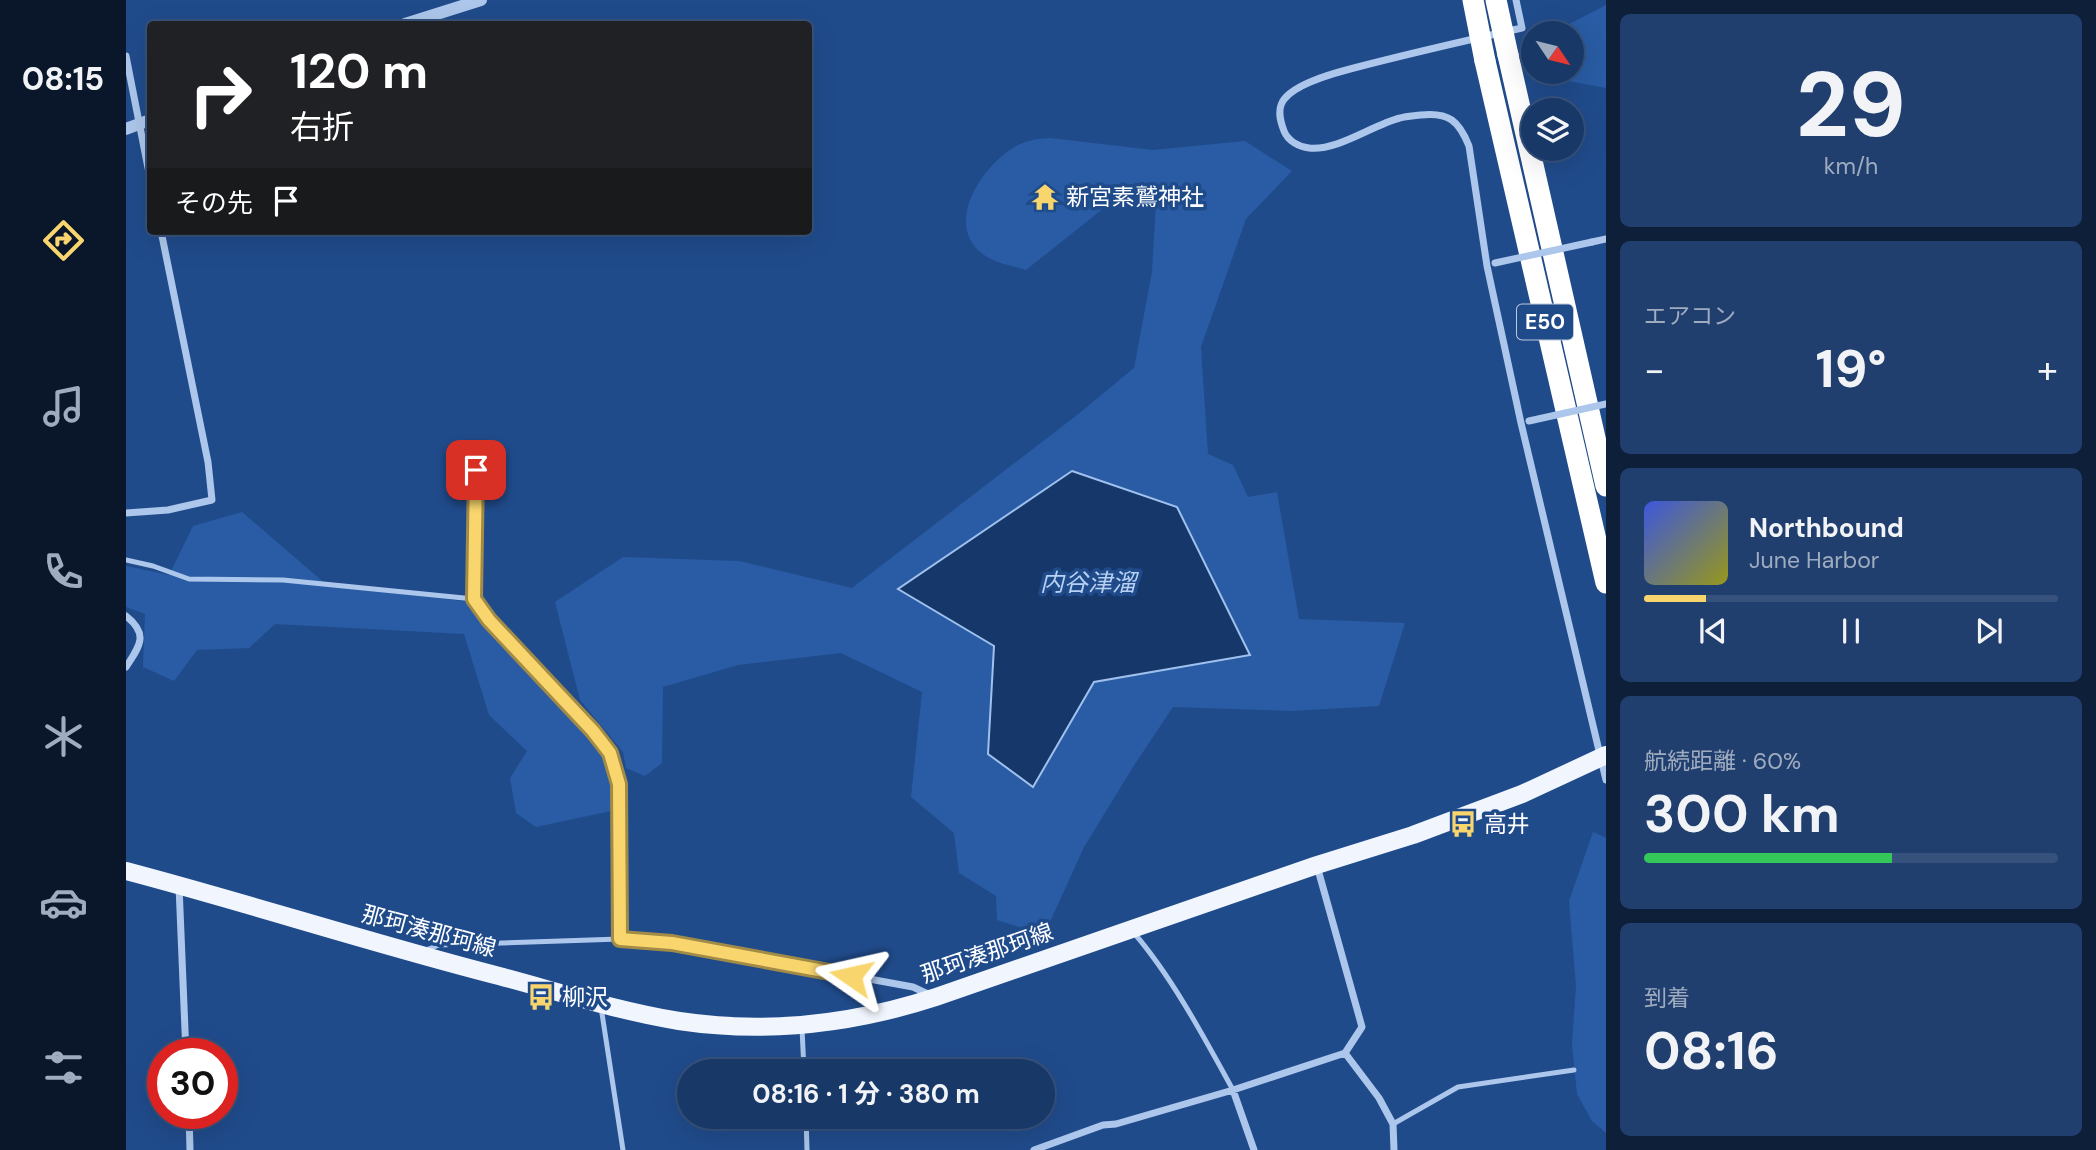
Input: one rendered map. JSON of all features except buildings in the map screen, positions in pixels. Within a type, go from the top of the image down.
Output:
[{"type":"highway","name":"E50","points":[[1473,0],[1606,583]]},
{"type":"highway","name":"E50","points":[[1496,0],[1606,486]]},
{"type":"main road","name":"那珂湊那珂線","points":[[126,871],[417,955],[600,1004],[679,1021],[784,1027],[893,1011],[936,997],[1317,865],[1413,835],[1522,794],[1604,754]]},
{"type":"street","points":[[414,21],[481,0]]},
{"type":"street","points":[[1516,0],[1521,28],[1393,57],[1339,72],[1297,88],[1286,97],[1280,107],[1280,120],[1287,137],[1298,146],[1312,148],[1332,145],[1400,118],[1434,114],[1448,116],[1464,133],[1469,146],[1525,421],[1604,754],[1606,780]]},
{"type":"street","points":[[126,56],[145,122],[147,144]]},
{"type":"street","points":[[126,129],[145,122]]},
{"type":"street","points":[[126,513],[168,510],[212,500],[208,462],[162,235]]},
{"type":"street","points":[[1491,264],[1606,239]]},
{"type":"street","points":[[1525,421],[1606,404]]},
{"type":"street","points":[[477,444],[474,599],[489,620],[593,731],[610,753],[619,784],[620,939],[672,943],[914,987],[936,997]]},
{"type":"street","points":[[126,616],[139,629],[141,642],[126,667]]},
{"type":"street","points":[[1034,1150],[1103,1125],[1116,1124],[1233,1090],[1345,1053],[1363,1027],[1317,865]]},
{"type":"street","points":[[179,885],[185,1038]]},
{"type":"street","points":[[1345,1053],[1379,1098],[1393,1124],[1394,1150]]},
{"type":"street","points":[[1233,1090],[1254,1150]]},
{"type":"street","points":[[189,1129],[190,1150]]},
{"type":"lane","points":[[126,560],[189,579],[283,580],[474,599]]},
{"type":"lane","points":[[1131,929],[1149,951],[1233,1090]]},
{"type":"lane","points":[[417,955],[439,946],[620,939]]},
{"type":"lane","points":[[600,1004],[623,1150]]},
{"type":"lane","points":[[802,1025],[803,1059]]},
{"type":"lane","points":[[1393,1124],[1458,1087],[1574,1070]]},
{"type":"lane","points":[[806,1129],[807,1150]]},
{"type":"shaded area","points":[[1606,5],[1606,88],[1584,84],[1584,21],[1575,21]]},
{"type":"shaded area","points":[[1050,138],[1153,150],[1245,141],[1292,171],[1246,219],[1201,347],[1208,454],[1233,465],[1248,497],[1277,492],[1299,619],[1405,623],[1379,706],[1292,711],[1173,707],[1084,847],[1044,935],[997,920],[996,896],[959,873],[954,833],[911,797],[922,692],[841,653],[738,665],[663,687],[662,763],[645,776],[626,768],[623,752],[580,700],[555,602],[623,557],[739,561],[852,588],[1134,368],[1152,272],[1156,202],[1119,196],[1026,270],[986,257],[968,235],[968,205],[983,176],[994,163],[1018,145]]},
{"type":"shaded area","points":[[242,512],[328,586],[472,602],[588,735],[603,757],[614,787],[611,811],[536,827],[516,813],[510,778],[527,751],[489,715],[464,634],[275,624],[249,648],[197,650],[174,681],[143,667],[145,614],[126,607],[126,566],[169,575],[193,526]]},
{"type":"shaded area","points":[[1593,832],[1606,838],[1606,1133],[1592,1121],[1577,1094],[1572,1044],[1576,986],[1569,901]]},
{"type":"water","name":"内谷津溜","points":[[1072,471],[1177,507],[1250,655],[1094,682],[1033,787],[988,754],[994,646],[898,589]]},
{"type":"place","name":"新宮素鷲神社","points":[[1045,197]]},
{"type":"place","name":"高井","points":[[1463,824]]},
{"type":"place","name":"柳沢","points":[[541,997]]},
{"type":"route","points":[[476,470],[474,599],[489,620],[593,731],[610,753],[619,784],[620,939],[672,943],[851,976]]}]
